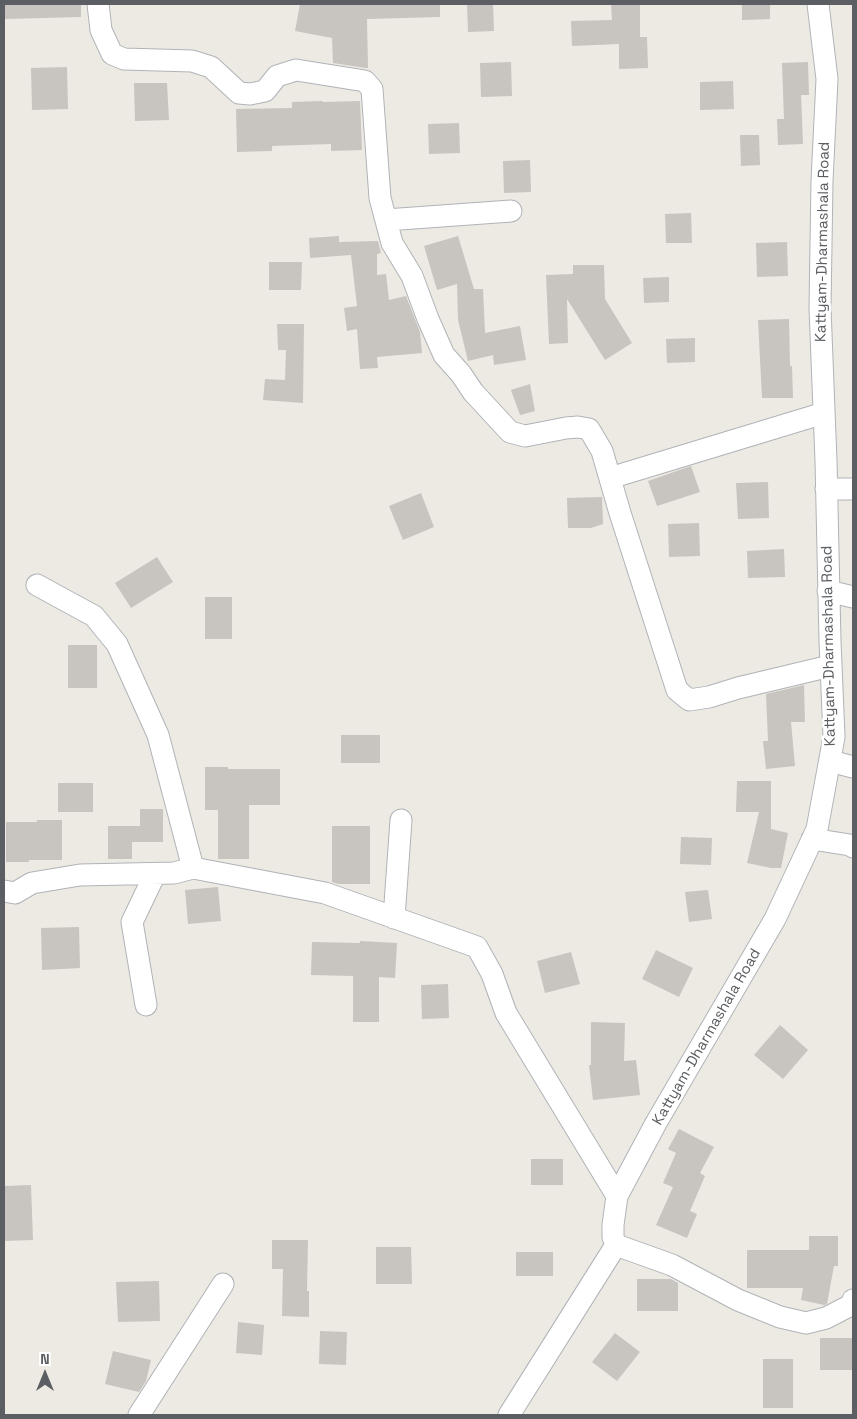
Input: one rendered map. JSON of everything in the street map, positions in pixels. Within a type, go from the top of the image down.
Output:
[{"type":"street","points":[[98,4],[101,30],[112,54],[124,59],[192,60],[211,67],[239,93],[250,94],[265,91],[277,76],[296,70],[365,81],[372,89],[380,198],[392,243],[412,276],[444,355],[461,374],[473,392],[510,432],[525,436],[566,428],[578,427],[589,429],[602,451],[677,690],[689,700],[709,698],[738,688],[830,666]]},
{"type":"street","name":"Kattyam-Dharmashala Road","points":[[616,1245],[614,1225],[616,1196],[656,1123],[775,919],[817,829],[834,737],[830,666],[820,308],[822,181],[827,79],[818,4]]},
{"type":"street","points":[[386,220],[511,211]]},
{"type":"street","points":[[610,478],[824,413]]},
{"type":"street","points":[[826,489],[853,489]]},
{"type":"street","points":[[37,585],[94,616],[117,644],[158,735],[193,868]]},
{"type":"street","points":[[828,591],[853,597]]},
{"type":"street","points":[[830,761],[853,767]]},
{"type":"street","points":[[394,918],[401,820]]},
{"type":"street","points":[[812,839],[853,847]]},
{"type":"street","points":[[4,891],[15,893],[32,883],[80,875],[174,873],[193,868],[325,893],[477,947],[492,974],[506,1013],[616,1196]]},
{"type":"street","points":[[146,1005],[132,922],[155,874]]},
{"type":"street","points":[[509,1415],[616,1245],[672,1265],[738,1300],[780,1317],[797,1321],[806,1323],[826,1318],[852,1305],[853,1300]]},
{"type":"street","points":[[139,1415],[224,1284]]},
{"type":"building","points":[[4,4],[81,4],[81,17],[5,19]]},
{"type":"building","points":[[300,4],[440,4],[440,17],[367,19],[368,68],[366,68],[333,63],[332,38],[295,31]]},
{"type":"building","points":[[467,4],[493,4],[494,31],[468,32]]},
{"type":"building","points":[[611,4],[640,4],[640,37],[647,37],[648,68],[619,69],[619,44],[572,46],[571,21],[612,20]]},
{"type":"building","points":[[742,4],[770,4],[770,19],[742,20]]},
{"type":"building","points":[[511,62],[512,96],[481,97],[480,63]]},
{"type":"building","points":[[808,62],[809,95],[801,95],[803,144],[778,145],[777,119],[784,119],[782,63]]},
{"type":"building","points":[[67,67],[68,109],[32,110],[31,68]]},
{"type":"building","points":[[733,81],[734,109],[700,110],[700,82]]},
{"type":"building","points":[[134,83],[167,83],[169,120],[135,121]]},
{"type":"building","points":[[360,101],[362,150],[331,151],[331,144],[272,146],[272,151],[237,152],[236,109],[292,108],[292,102]]},
{"type":"building","points":[[459,123],[460,153],[429,154],[428,124]]},
{"type":"building","points":[[740,135],[759,135],[760,165],[741,166]]},
{"type":"building","points":[[530,160],[531,192],[504,193],[503,161]]},
{"type":"building","points":[[691,213],[692,243],[666,243],[665,214]]},
{"type":"building","points":[[339,236],[339,242],[378,241],[381,253],[377,254],[377,275],[386,274],[389,300],[406,296],[420,332],[422,353],[377,357],[378,368],[360,369],[357,329],[347,331],[344,308],[357,306],[351,255],[310,258],[309,238]]},
{"type":"building","points":[[458,236],[474,289],[483,289],[485,333],[520,326],[526,360],[494,365],[493,355],[468,361],[458,320],[457,284],[437,290],[424,246]]},
{"type":"building","points":[[787,242],[788,276],[757,277],[756,243]]},
{"type":"building","points":[[269,262],[302,262],[301,290],[269,290]]},
{"type":"building","points":[[573,265],[604,265],[605,299],[632,343],[605,360],[567,299],[568,343],[549,344],[546,275],[573,274]]},
{"type":"building","points":[[669,277],[669,302],[644,303],[643,278]]},
{"type":"building","points":[[789,319],[793,398],[762,398],[758,320]]},
{"type":"building","points":[[277,324],[304,324],[303,403],[263,400],[265,379],[285,380],[286,350],[278,350]]},
{"type":"building","points":[[695,338],[695,362],[667,363],[666,339]]},
{"type":"building","points":[[530,384],[535,411],[520,415],[511,390]]},
{"type":"building","points":[[691,466],[700,492],[657,506],[648,481]]},
{"type":"building","points":[[768,482],[769,518],[738,519],[736,483]]},
{"type":"building","points":[[421,493],[434,527],[403,540],[389,506]]},
{"type":"building","points":[[602,497],[603,524],[591,528],[568,528],[567,498]]},
{"type":"building","points":[[699,523],[700,556],[669,557],[668,524]]},
{"type":"building","points":[[784,549],[785,577],[748,578],[747,551]]},
{"type":"building","points":[[157,557],[173,582],[131,608],[115,583]]},
{"type":"building","points":[[205,597],[232,597],[232,639],[205,639]]},
{"type":"building","points":[[68,645],[97,645],[97,688],[68,688]]},
{"type":"building","points":[[804,685],[805,722],[791,722],[795,766],[766,769],[763,741],[768,741],[766,694]]},
{"type":"building","points":[[341,735],[380,735],[380,763],[341,763]]},
{"type":"building","points":[[205,767],[280,769],[280,805],[249,805],[249,859],[218,859],[218,810],[205,810]]},
{"type":"building","points":[[737,781],[771,781],[771,829],[788,833],[781,868],[747,863],[759,812],[736,812]]},
{"type":"building","points":[[58,783],[93,783],[93,812],[58,812]]},
{"type":"building","points":[[140,809],[163,809],[163,842],[132,842],[132,859],[108,859],[108,826],[140,826]]},
{"type":"building","points":[[37,820],[62,820],[62,860],[6,862],[6,822],[37,822]]},
{"type":"building","points":[[332,826],[370,826],[370,884],[338,884],[332,882]]},
{"type":"building","points":[[681,837],[712,838],[711,865],[680,864]]},
{"type":"building","points":[[218,887],[221,921],[188,924],[185,890]]},
{"type":"building","points":[[708,890],[712,919],[689,922],[685,892]]},
{"type":"building","points":[[79,927],[80,968],[42,970],[41,928]]},
{"type":"building","points":[[360,941],[397,943],[395,978],[379,977],[379,1022],[353,1022],[353,976],[311,975],[312,942],[360,943]]},
{"type":"building","points":[[656,950],[693,968],[679,997],[642,979]]},
{"type":"building","points":[[571,952],[580,984],[545,993],[537,961]]},
{"type":"building","points":[[448,984],[449,1018],[422,1019],[421,985]]},
{"type":"building","points":[[591,1022],[625,1023],[624,1061],[636,1060],[640,1095],[593,1100],[589,1065],[591,1065]]},
{"type":"building","points":[[780,1025],[808,1050],[783,1079],[754,1055]]},
{"type":"building","points":[[679,1129],[714,1147],[700,1173],[705,1176],[690,1211],[697,1214],[687,1238],[656,1225],[673,1187],[663,1183],[676,1153],[668,1149]]},
{"type":"building","points":[[531,1159],[563,1159],[563,1185],[531,1185]]},
{"type":"building","points":[[31,1185],[33,1240],[4,1241],[4,1186]]},
{"type":"building","points":[[809,1236],[838,1236],[838,1266],[834,1266],[827,1304],[801,1300],[803,1288],[747,1288],[747,1250],[809,1250]]},
{"type":"building","points":[[272,1240],[308,1240],[307,1291],[309,1291],[309,1317],[282,1316],[283,1269],[272,1269]]},
{"type":"building","points":[[376,1247],[411,1247],[412,1284],[376,1284]]},
{"type":"building","points":[[516,1252],[553,1252],[553,1276],[516,1276]]},
{"type":"building","points":[[637,1279],[671,1279],[678,1283],[678,1311],[637,1311]]},
{"type":"building","points":[[159,1281],[160,1321],[118,1322],[116,1282]]},
{"type":"building","points":[[238,1322],[264,1325],[262,1355],[236,1353]]},
{"type":"building","points":[[320,1331],[347,1332],[346,1365],[319,1364]]},
{"type":"building","points":[[615,1333],[640,1352],[617,1381],[592,1362]]},
{"type":"building","points":[[820,1338],[853,1338],[853,1370],[820,1370]]},
{"type":"building","points":[[113,1351],[151,1360],[146,1381],[139,1392],[105,1384]]},
{"type":"building","points":[[763,1359],[793,1359],[793,1408],[763,1408]]}]
